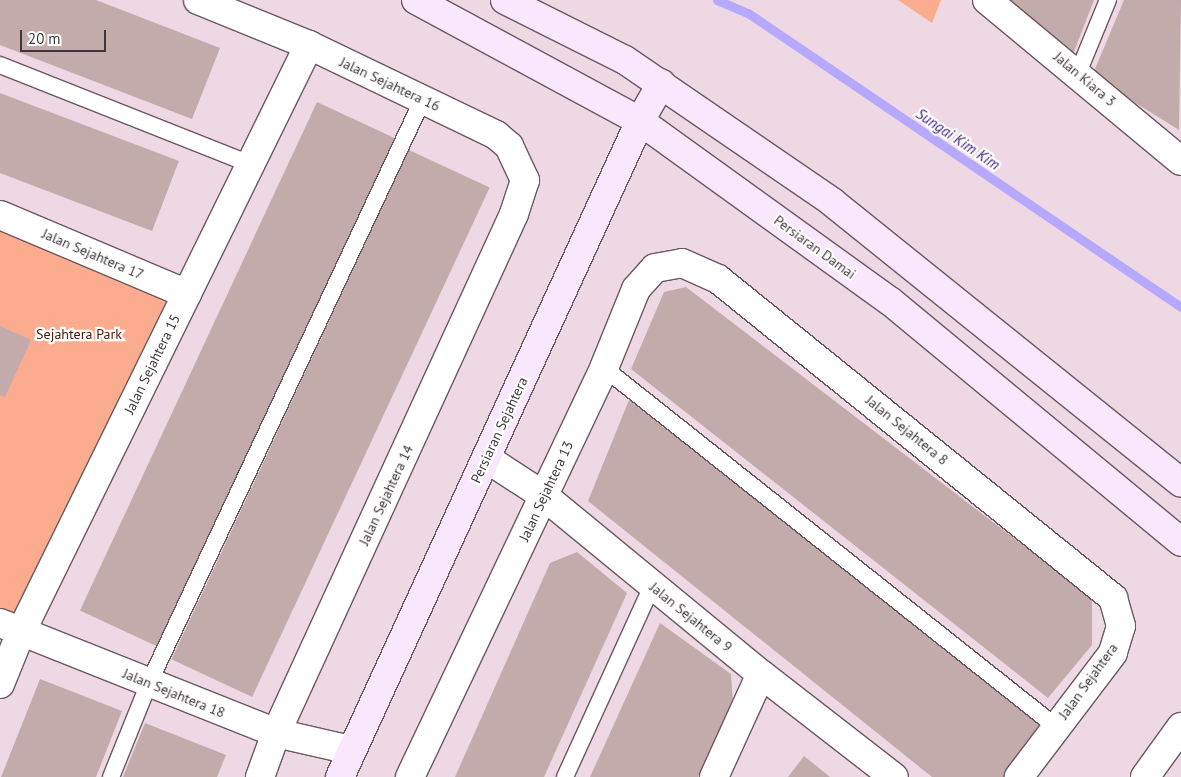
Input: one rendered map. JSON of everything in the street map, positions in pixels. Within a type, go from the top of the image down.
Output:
[{"type":"main road","name":"Persiaran Damai","points":[[416,0],[599,96],[640,121],[890,301],[1181,542]]},
{"type":"main road","points":[[505,0],[625,60],[832,202],[1181,483]]},
{"type":"main road","name":"Persiaran Sejahtera","points":[[340,777],[640,121],[661,84]]},
{"type":"street","name":"Jalan Sejahtera 16","points":[[198,0],[309,46],[496,135],[509,146],[526,180],[514,214]]},
{"type":"street","name":"Jalan Kiara 3","points":[[986,0],[1078,73],[1181,160]]},
{"type":"street","name":"Jalan Sejahtera 15","points":[[0,684],[10,627],[187,294],[309,46]]},
{"type":"street","name":"Jalan Sejahtera 14","points":[[260,777],[276,734],[514,214]]},
{"type":"street","name":"Jalan Sejahtera 17","points":[[0,215],[187,294]]},
{"type":"street","name":"Jalan Sejahtera 13","points":[[410,777],[604,368],[636,289],[654,268],[682,263],[718,279]]},
{"type":"street","name":"Jalan Sejahtera 8","points":[[718,279],[1096,582]]},
{"type":"street","name":"Jalan Sejahtera 9","points":[[486,458],[544,496],[761,674],[894,777]]},
{"type":"street","name":"Jalan Sejahtera","points":[[1019,777],[1055,726],[1113,654],[1119,640],[1119,612],[1113,598],[1096,582]]},
{"type":"street","name":"Jalan Sejahtera 18","points":[[10,627],[276,734],[351,750]]},
{"type":"street","points":[[714,777],[761,674]]},
{"type":"street","points":[[1145,777],[1181,727]]},
{"type":"lane","points":[[1078,73],[1108,0]]},
{"type":"lane","points":[[0,65],[250,164]]},
{"type":"lane","points":[[111,777],[149,683],[423,99]]},
{"type":"lane","points":[[604,368],[1055,726]]},
{"type":"lane","points":[[565,777],[652,586]]},
{"type":"green space","points":[[898,0],[941,0],[932,23]]},
{"type":"green space","name":"Sejahtera Park","points":[[0,215],[187,294],[21,632],[0,623]]},
{"type":"building","points":[[0,0],[96,0],[220,48],[192,119],[0,45]]},
{"type":"building","points":[[997,0],[1094,0],[1072,57]]},
{"type":"building","points":[[1124,0],[1181,0],[1179,130],[1092,76]]},
{"type":"building","points":[[0,93],[179,161],[152,231],[0,173]]},
{"type":"building","points":[[317,102],[398,140],[161,648],[80,610]]},
{"type":"building","points":[[409,150],[490,188],[252,697],[171,659]]},
{"type":"building","points":[[686,287],[1092,598],[1092,645],[1048,698],[631,369],[664,292]]},
{"type":"building","points":[[0,326],[31,340],[5,397],[0,395]]},
{"type":"building","points":[[629,400],[1044,727],[1006,777],[932,777],[588,501]]},
{"type":"building","points":[[577,552],[627,593],[544,777],[455,777],[550,563]]},
{"type":"building","points":[[660,623],[731,674],[733,704],[698,777],[590,777]]},
{"type":"building","points":[[40,679],[122,711],[96,777],[1,777]]},
{"type":"building","points":[[145,723],[226,755],[217,777],[123,777]]},
{"type":"building","points":[[804,756],[830,777],[788,777]]},
{"type":"waterway","name":"Sungai Kim Kim","points":[[717,0],[748,13],[1181,307]]}]
